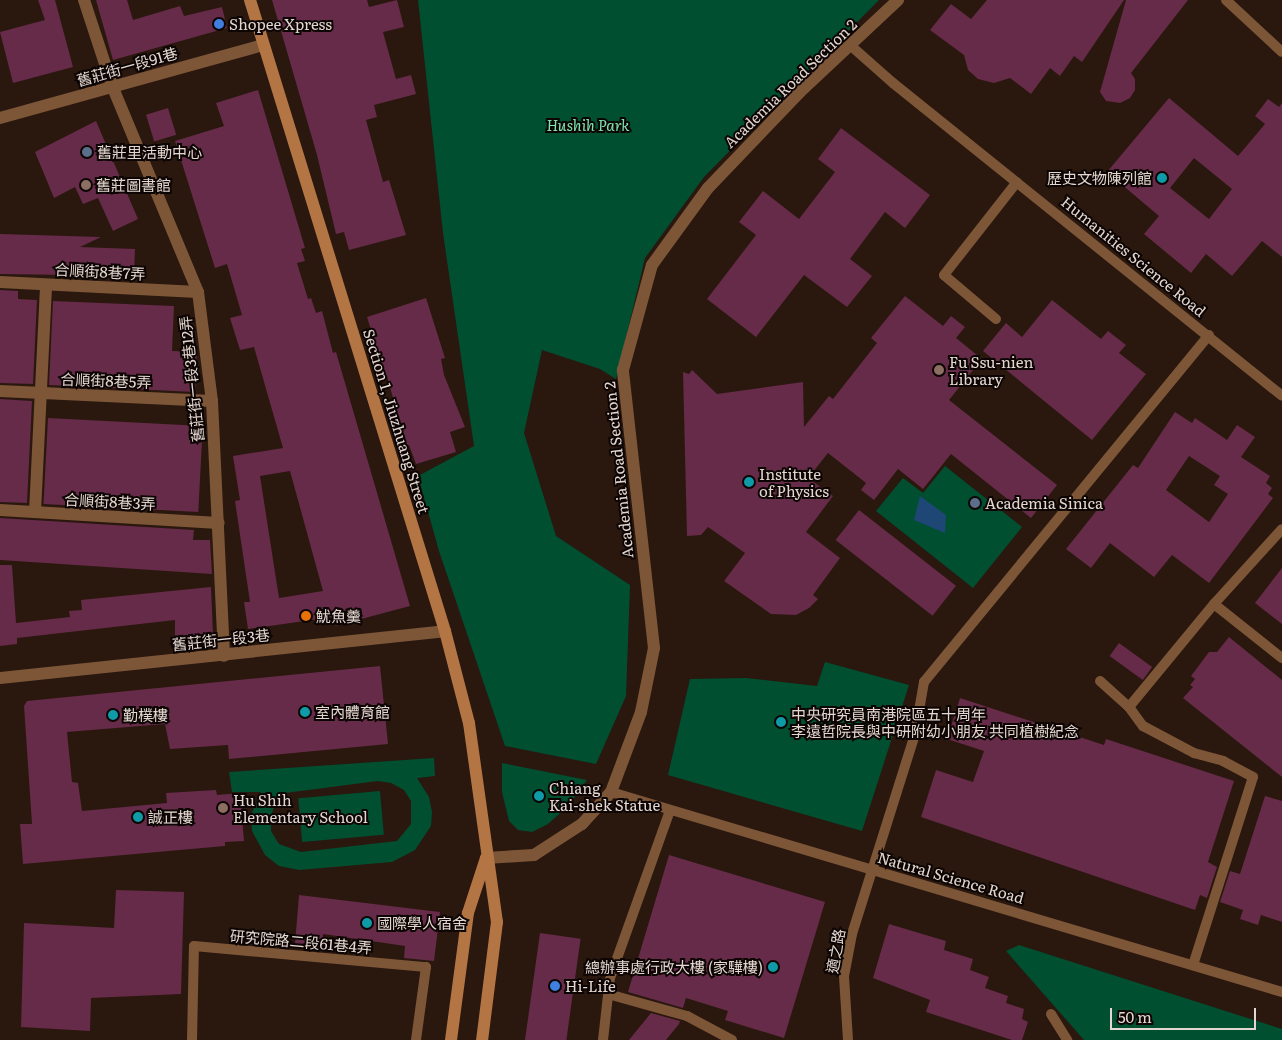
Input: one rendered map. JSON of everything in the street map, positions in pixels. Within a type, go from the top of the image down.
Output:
[{"type":"main road","name":"Section 1, Jiuzhuang Street","points":[[250,0],[445,631],[469,723],[486,858]]},
{"type":"main road","points":[[451,1040],[468,913],[486,858]]},
{"type":"main road","points":[[482,1040],[497,922],[486,858]]},
{"type":"street","name":"舊莊街一段3巷12弄","points":[[84,0],[113,88],[198,292],[212,401],[224,656]]},
{"type":"street","name":"Academia Road Section 2","points":[[486,858],[534,855],[582,824],[611,792],[641,712],[654,648],[623,370],[652,265],[708,188],[804,88],[898,0]]},
{"type":"street","name":"舊莊街一段91巷","points":[[2,114],[113,88],[263,45]]},
{"type":"street","name":"合順街8巷7弄","points":[[0,282],[198,292]]},
{"type":"street","points":[[35,512],[46,284]]},
{"type":"street","name":"合順街8巷5弄","points":[[0,391],[212,401]]},
{"type":"street","name":"合順街8巷3弄","points":[[0,510],[219,523]]},
{"type":"street","name":"舊莊街一段3巷","points":[[0,678],[224,656],[445,631]]},
{"type":"lane","points":[[1226,0],[1282,52]]},
{"type":"lane","name":"Humanities Science Road","points":[[850,45],[1282,396]]},
{"type":"lane","points":[[996,318],[944,275],[1017,182]]},
{"type":"lane","name":"適之路","points":[[848,1040],[844,976],[872,870],[915,734],[924,682],[1209,335]]},
{"type":"lane","points":[[1130,707],[1214,604],[1282,529]]},
{"type":"lane","points":[[1214,604],[1282,658]]},
{"type":"lane","points":[[1100,681],[1130,707],[1144,726],[1194,753],[1223,761],[1253,776],[1193,965]]},
{"type":"lane","name":"Natural Science Road","points":[[611,792],[1282,992]]},
{"type":"lane","points":[[603,1040],[610,978],[670,810]]},
{"type":"lane","name":"研究院路二段61巷4弄","points":[[192,1040],[194,946],[426,968],[416,1040]]},
{"type":"lane","points":[[608,994],[687,1016],[732,1040]]},
{"type":"lane","points":[[1051,1014],[1067,1040]]},
{"type":"green space","name":"Hushih Park","points":[[418,0],[879,0],[704,177],[645,258],[616,379],[600,369],[542,350],[524,433],[556,536],[630,585],[626,696],[596,764],[505,746],[439,551],[418,476],[474,446],[443,233]]},
{"type":"green space","points":[[945,466],[1022,527],[973,588],[876,511],[903,478],[923,493]]},
{"type":"green space","points":[[825,662],[909,685],[862,831],[668,775],[690,679],[746,678],[817,686]]},
{"type":"green space","points":[[434,758],[435,776],[417,778],[429,797],[432,812],[431,826],[415,850],[392,862],[299,870],[279,866],[265,855],[252,831],[251,815],[261,792],[232,792],[229,772]],"holes":[[[378,781],[391,783],[404,790],[411,801],[411,824],[397,841],[301,852],[279,844],[271,831],[271,816],[275,804],[285,793]]]},
{"type":"green space","points":[[502,763],[587,780],[567,807],[548,824],[532,832],[518,830],[509,821],[502,792]]},
{"type":"green space","points":[[380,791],[384,835],[302,842],[298,798]]},
{"type":"green space","points":[[1019,945],[1282,1029],[1282,1040],[1084,1040],[1006,951]]},
{"type":"water","points":[[920,496],[946,515],[945,533],[914,520]]},
{"type":"building","points":[[38,0],[55,0],[73,67],[13,83],[0,32],[45,20]]},
{"type":"building","points":[[96,0],[127,0],[133,20],[180,6],[184,16],[222,7],[227,28],[113,60]]},
{"type":"building","points":[[272,0],[367,0],[369,7],[397,0],[404,27],[383,32],[396,79],[411,75],[416,94],[374,105],[377,117],[366,120],[383,182],[389,180],[406,235],[349,250],[344,232],[336,234],[317,155]]},
{"type":"building","points":[[987,0],[1124,0],[1082,62],[1074,56],[1060,76],[1050,68],[1031,94],[1010,78],[994,83],[978,79],[968,70],[964,55],[930,30],[951,4],[971,19]]},
{"type":"building","points":[[1126,0],[1188,0],[1131,73],[1135,79],[1135,90],[1130,98],[1120,103],[1106,101],[1100,92]]},
{"type":"building","points":[[258,90],[305,248],[301,249],[305,261],[297,263],[308,299],[311,298],[316,313],[322,311],[333,353],[336,352],[410,606],[335,626],[332,617],[248,629],[244,602],[250,602],[235,501],[240,500],[233,456],[283,448],[254,347],[240,350],[230,318],[242,315],[227,264],[215,268],[175,141],[224,126],[216,103]],"holes":[[[290,471],[323,591],[279,598],[260,476]]]},
{"type":"building","points":[[1169,98],[1238,156],[1265,124],[1255,116],[1268,99],[1279,107],[1282,103],[1282,257],[1262,241],[1232,276],[1206,254],[1191,273],[1144,234],[1159,216],[1107,172]],"holes":[[[1194,158],[1232,189],[1209,219],[1170,188]]]},
{"type":"building","points":[[168,108],[176,135],[154,142],[146,115]]},
{"type":"building","name":"舊莊圖書館","points":[[96,121],[138,219],[113,231],[98,198],[83,204],[75,187],[54,198],[35,152]]},
{"type":"building","points":[[841,128],[930,195],[905,228],[885,212],[850,259],[872,276],[847,307],[804,275],[756,337],[707,299],[756,235],[739,222],[763,191],[799,219],[835,172],[818,159]]},
{"type":"building","points":[[0,234],[101,237],[80,247],[135,249],[134,276],[0,274]]},
{"type":"building","points":[[0,290],[18,291],[18,299],[37,300],[33,384],[0,383]]},
{"type":"building","points":[[905,296],[943,326],[951,316],[965,327],[956,338],[982,359],[949,400],[1057,485],[1031,518],[951,454],[923,489],[898,469],[874,500],[861,490],[866,483],[828,453],[808,478],[833,496],[806,532],[840,558],[813,595],[818,599],[809,608],[796,615],[771,614],[724,581],[745,553],[708,527],[701,535],[687,536],[683,372],[689,374],[692,370],[717,394],[803,382],[804,427],[829,396],[833,399],[877,343],[871,338]]},
{"type":"building","points":[[426,298],[445,358],[441,359],[444,375],[465,427],[450,432],[456,452],[416,464],[409,445],[406,446],[387,376],[382,378],[377,363],[381,362],[367,317]]},
{"type":"building","points":[[1052,300],[1101,339],[1108,331],[1126,345],[1119,353],[1146,374],[1092,440],[983,351],[1006,323],[1022,337]]},
{"type":"building","points":[[53,301],[174,306],[172,351],[197,352],[195,392],[49,385]]},
{"type":"building","points":[[0,399],[32,401],[27,503],[0,502]]},
{"type":"building","points":[[1175,412],[1192,423],[1195,418],[1227,440],[1237,425],[1255,437],[1241,457],[1270,476],[1266,483],[1272,488],[1268,494],[1273,498],[1209,583],[1172,555],[1154,577],[1110,543],[1091,568],[1066,549],[1133,465],[1138,468]],"holes":[[[1189,456],[1220,476],[1214,485],[1228,494],[1209,522],[1166,490]]]},
{"type":"building","points":[[48,418],[203,426],[198,512],[43,504]]},
{"type":"building","points":[[859,510],[956,586],[933,616],[836,540]]},
{"type":"building","points":[[0,518],[194,530],[193,540],[210,540],[212,574],[0,560]]},
{"type":"building","points":[[0,565],[12,565],[16,623],[70,617],[69,611],[82,610],[81,600],[211,587],[213,634],[175,636],[175,620],[17,638],[17,644],[0,646]]},
{"type":"building","points":[[1282,568],[1282,624],[1255,603]]},
{"type":"building","points":[[1229,637],[1282,680],[1282,777],[1183,698],[1193,687],[1190,685],[1195,679],[1191,676],[1209,652],[1217,652]]},
{"type":"building","points":[[1119,643],[1152,667],[1143,680],[1110,656]]},
{"type":"building","points":[[380,666],[388,744],[229,759],[228,745],[170,749],[165,724],[67,732],[72,782],[78,783],[82,811],[167,803],[166,793],[216,790],[217,795],[240,793],[244,841],[225,842],[225,846],[23,864],[20,824],[32,824],[24,706],[27,701]]},
{"type":"building","points":[[960,698],[1104,745],[1106,739],[1234,781],[1208,862],[1217,867],[1207,898],[1200,895],[1195,910],[921,817],[936,770],[973,782],[984,751],[947,739]]},
{"type":"building","points":[[1265,796],[1282,801],[1282,922],[1261,915],[1258,925],[1240,919],[1243,910],[1220,902],[1230,871],[1240,874]]},
{"type":"building","name":"總辦事處行政大樓 (家驊樓)","points":[[669,855],[825,902],[784,1038],[725,1020],[728,1011],[686,998],[683,1008],[628,992]]},
{"type":"building","points":[[116,890],[184,892],[181,994],[91,998],[90,1031],[21,1027],[24,923],[114,928]]},
{"type":"building","name":"國際學人宿舍","points":[[299,895],[440,912],[434,961],[404,958],[405,946],[323,934],[322,947],[295,944]]},
{"type":"building","points":[[889,924],[946,941],[944,950],[973,959],[970,970],[989,977],[985,988],[1008,996],[1006,1003],[1024,1009],[1022,1019],[1028,1022],[1022,1040],[1012,1040],[926,1012],[930,1000],[873,978]]},
{"type":"building","points":[[540,933],[581,939],[566,1040],[525,1040]]},
{"type":"building","points":[[651,1013],[680,1021],[679,1024],[666,1040],[629,1040]]},
{"type":"place","name":"Shopee Xpress","points":[[219,24]]},
{"type":"place","name":"舊莊里活動中心","points":[[87,152]]},
{"type":"place","name":"歷史文物陳列館","points":[[1162,178]]},
{"type":"place","name":"舊莊圖書館","points":[[86,185]]},
{"type":"place","name":"Fu Ssu-nien Library","points":[[939,370]]},
{"type":"place","name":"Institute of Physics","points":[[749,482]]},
{"type":"place","name":"Academia Sinica","points":[[975,503]]},
{"type":"place","name":"魷魚羹","points":[[306,616]]},
{"type":"place","name":"室內體育館","points":[[305,712]]},
{"type":"place","name":"勤樸樓","points":[[113,715]]},
{"type":"place","name":"中央研究員南港院區五十周年 李遠哲院長與中研附幼小朋友 共同植樹紀念","points":[[781,722]]},
{"type":"place","name":"Chiang Kai-shek Statue","points":[[539,796]]},
{"type":"place","name":"Hu Shih Elementary School","points":[[223,808]]},
{"type":"place","name":"誠正樓","points":[[138,817]]},
{"type":"place","name":"國際學人宿舍","points":[[367,923]]},
{"type":"place","name":"總辦事處行政大樓 (家驊樓)","points":[[773,967]]},
{"type":"place","name":"Hi-Life","points":[[555,986]]}]
